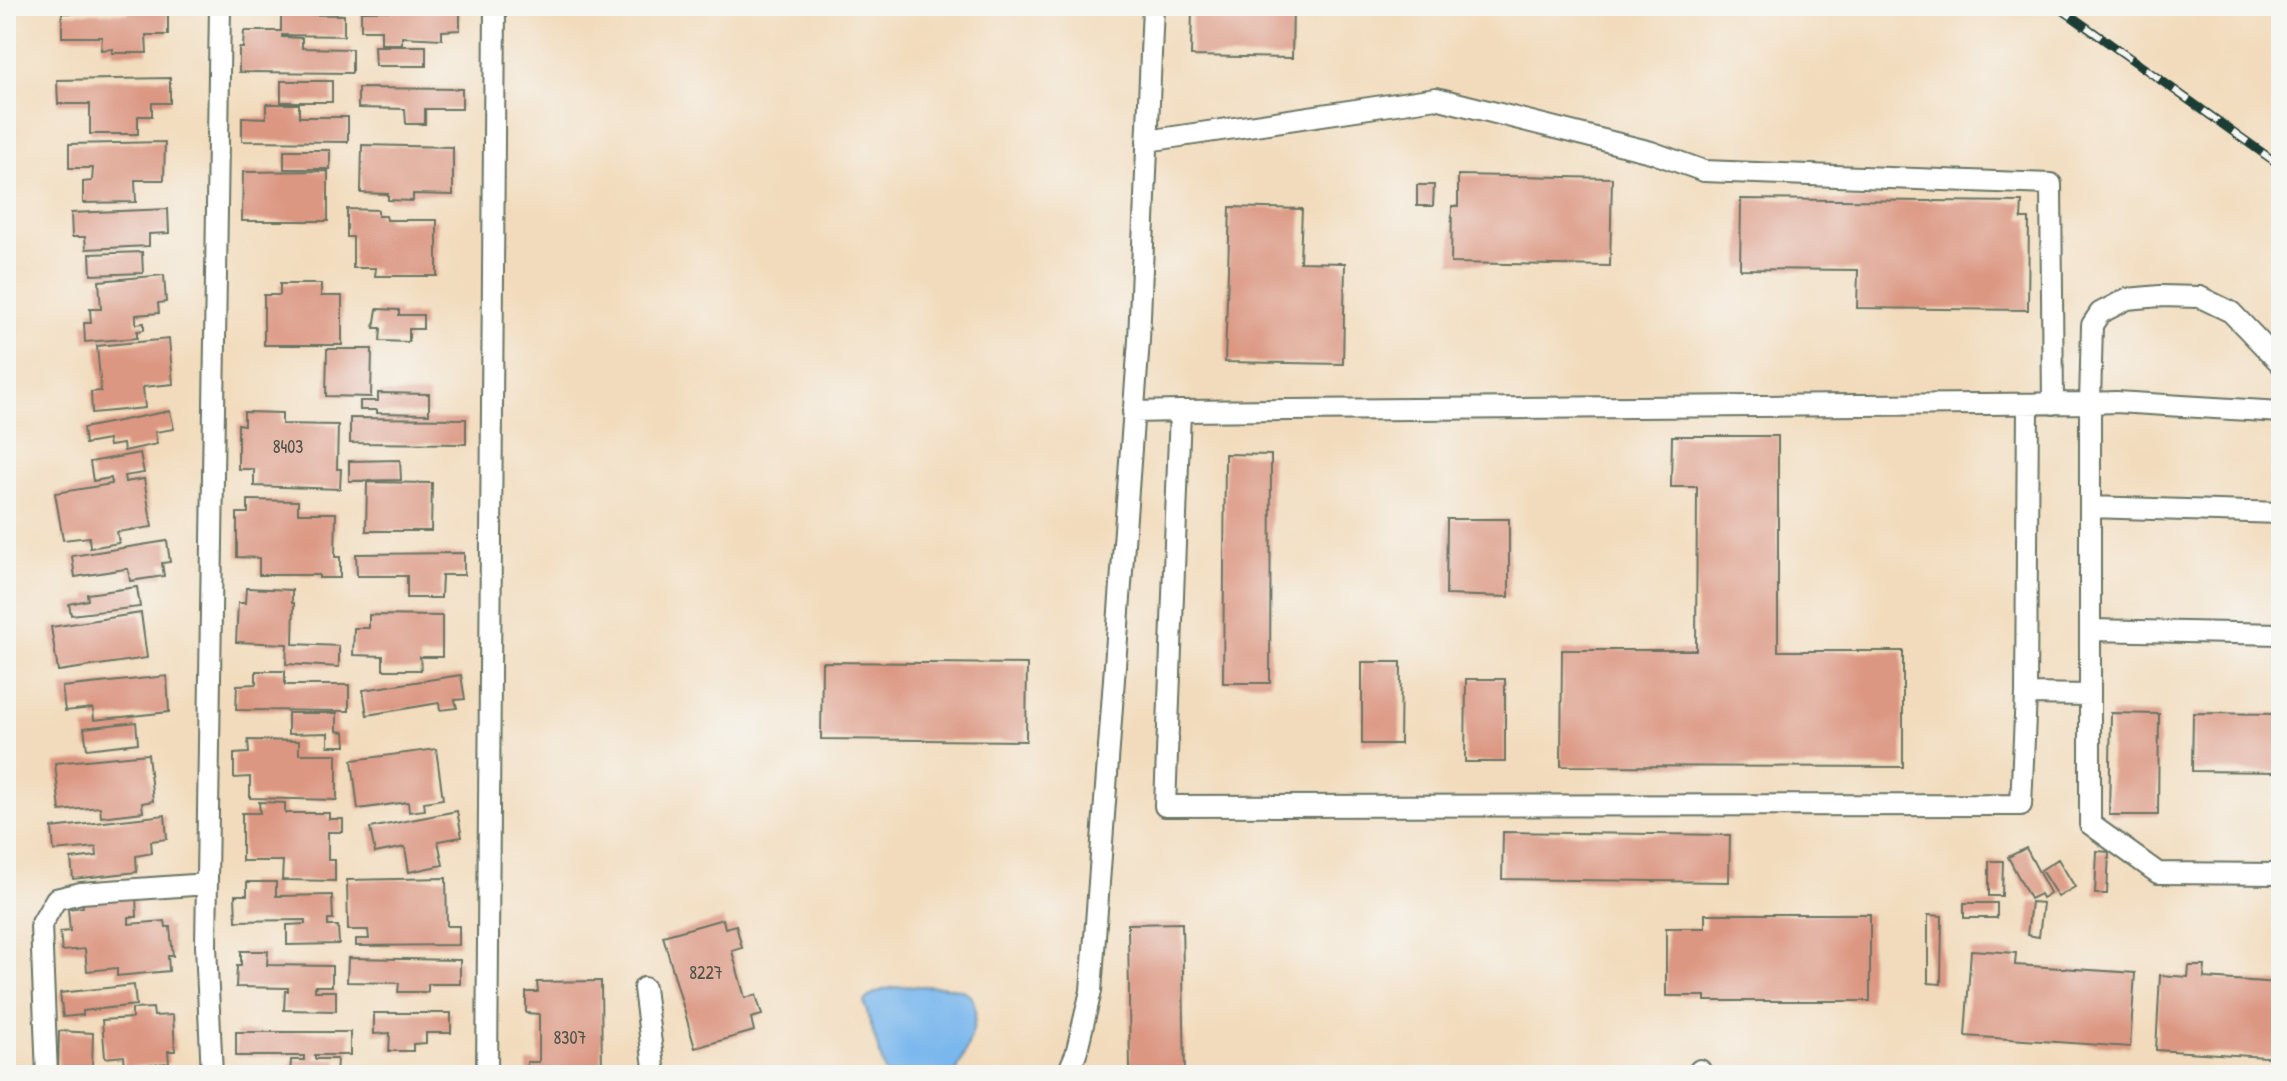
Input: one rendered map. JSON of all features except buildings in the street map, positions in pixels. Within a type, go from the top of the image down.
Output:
[{"type":"lane","points":[[212,1075],[206,946],[220,6]]},
{"type":"lane","points":[[487,1075],[495,6]]},
{"type":"lane","points":[[1067,1075],[1076,1054],[1091,991],[1133,412],[1153,6]]},
{"type":"lane","points":[[1147,141],[1436,98],[1651,152],[1704,171],[2051,184],[2053,404]]},
{"type":"lane","points":[[2281,364],[2231,312],[2200,297],[2127,299],[2100,313],[2092,325],[2090,824],[2158,873],[2281,874]]},
{"type":"lane","points":[[1133,412],[2116,402],[2281,412]]},
{"type":"lane","points":[[1180,411],[1165,806],[2021,805],[2026,694],[2028,404]]},
{"type":"lane","points":[[2090,507],[2281,513]]},
{"type":"lane","points":[[2090,630],[2281,634]]},
{"type":"lane","points":[[2026,694],[2090,695]]},
{"type":"lane","points":[[47,1075],[41,925],[56,899],[81,893],[207,884]]},
{"type":"lane","points":[[644,988],[655,1075]]},
{"type":"water","points":[[941,986],[966,992],[975,1009],[972,1032],[955,1075],[886,1075],[864,1002],[889,988]]},
{"type":"railway","points":[[2057,6],[2281,166]]}]
